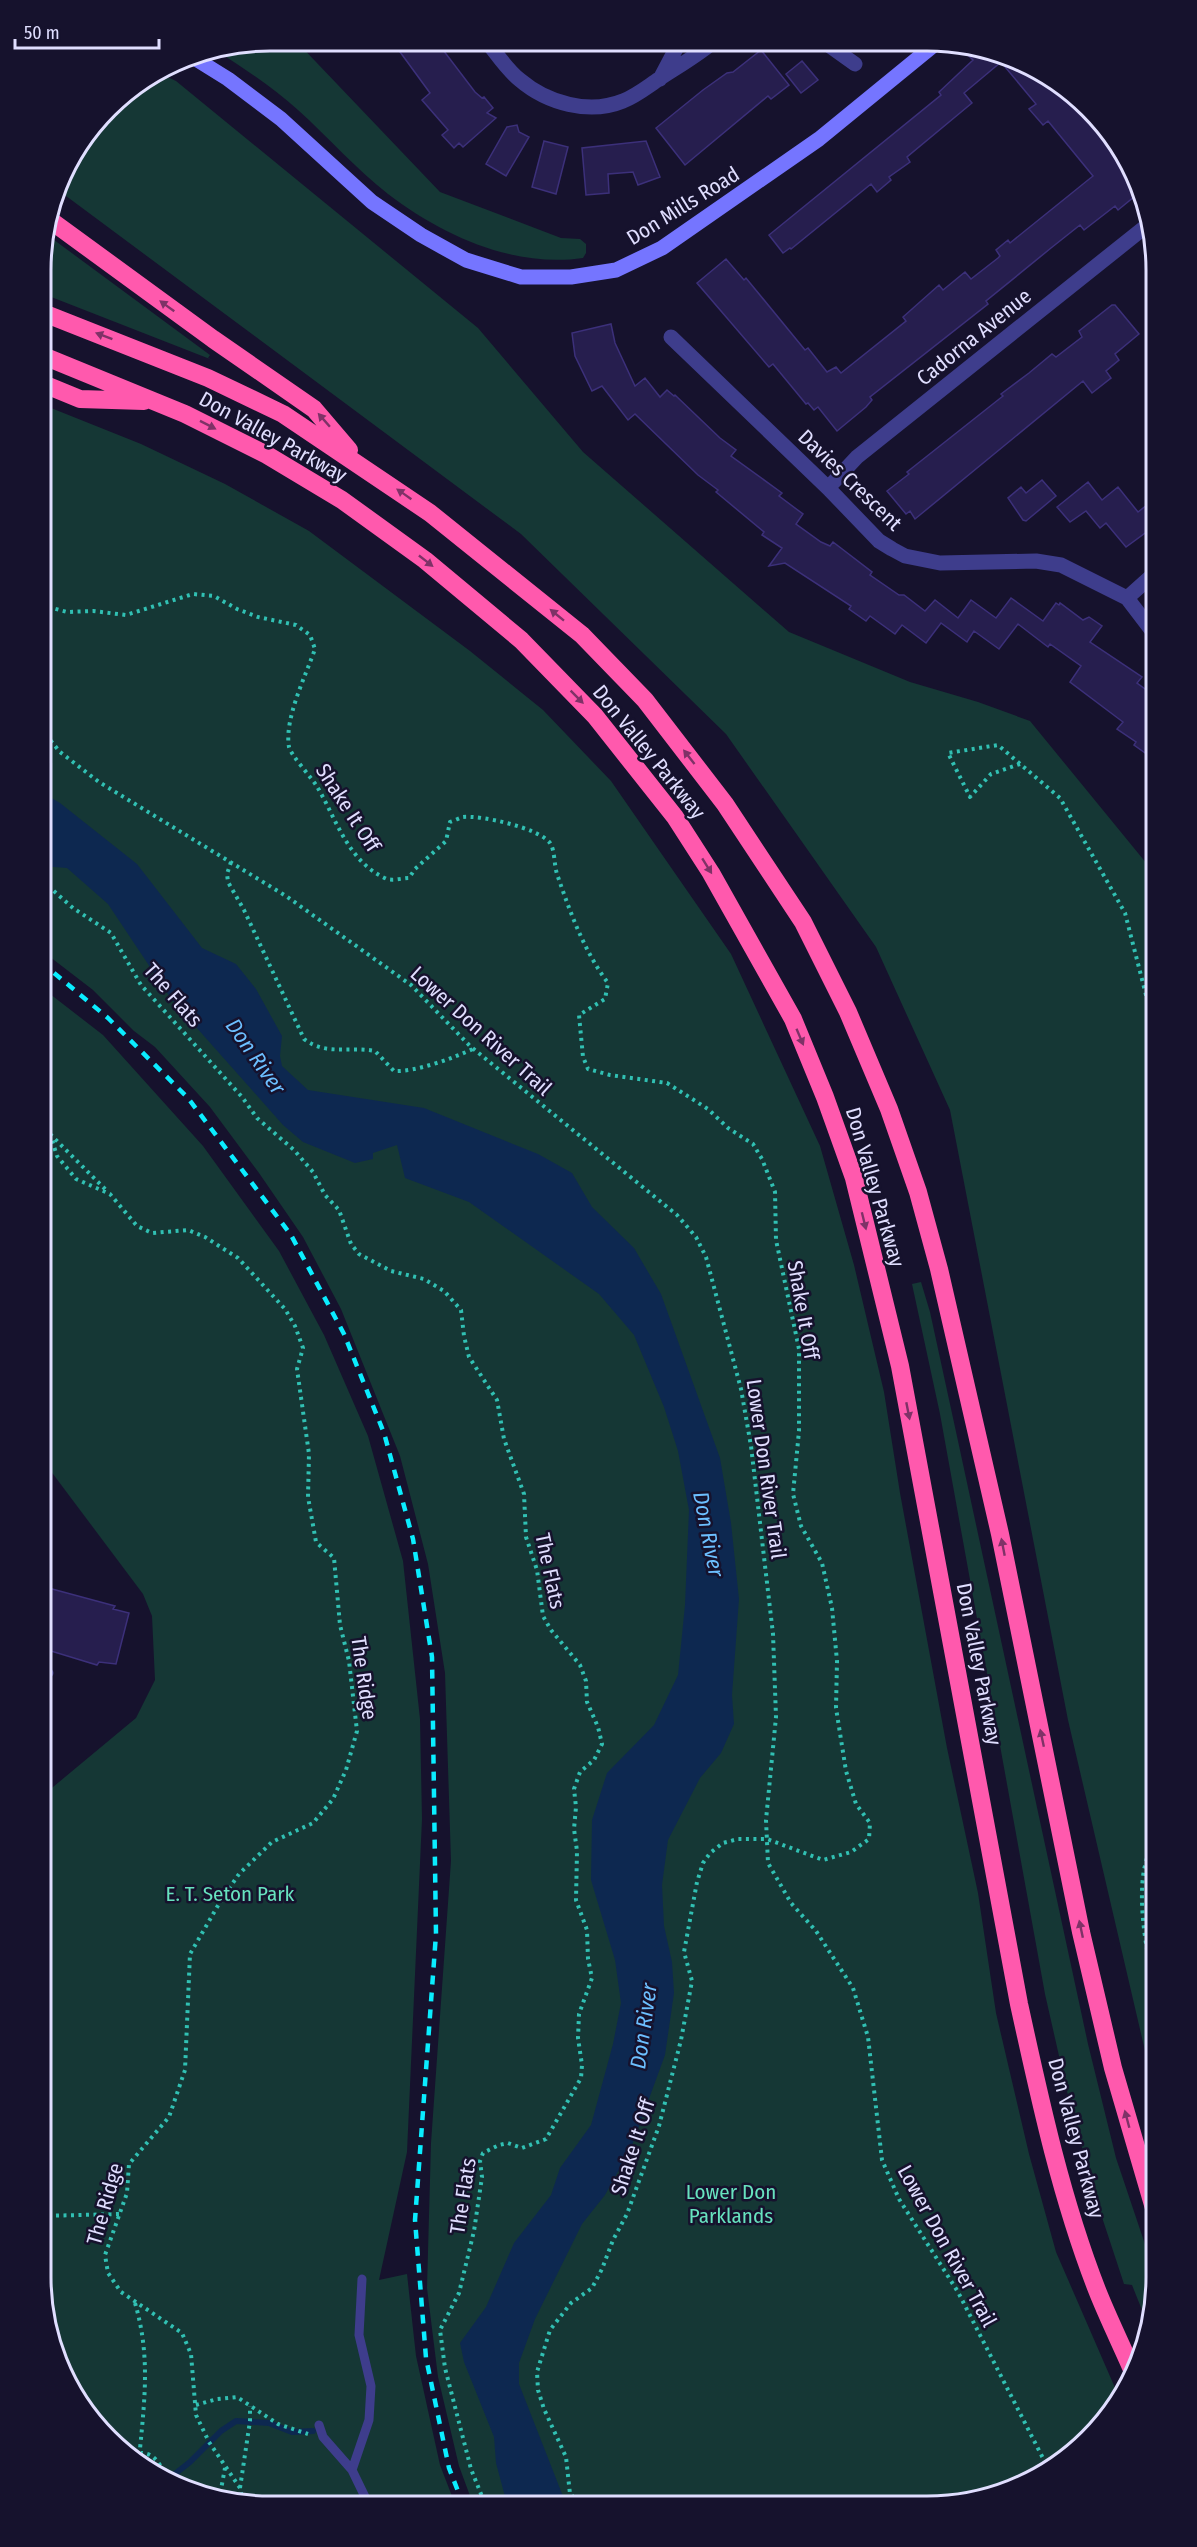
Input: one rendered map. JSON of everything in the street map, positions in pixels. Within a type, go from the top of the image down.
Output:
[{"type":"highway","points":[[56,224],[213,339],[314,409],[362,465]]},
{"type":"highway","name":"Don Valley Parkway","points":[[51,316],[132,346],[230,388],[283,414],[362,465],[430,513],[582,635],[645,700],[725,804],[803,921],[848,1012],[900,1140],[918,1192],[939,1269],[1000,1534],[1081,1932],[1113,2068],[1146,2181]]},
{"type":"highway","name":"Don Valley Parkway","points":[[51,359],[185,414],[267,455],[342,500],[425,560],[521,640],[596,716],[675,817],[743,927],[793,1019],[825,1097],[854,1178],[900,1366],[1015,1982],[1039,2098],[1065,2193],[1097,2289],[1129,2362]]},
{"type":"highway","points":[[51,387],[80,399],[154,401]]},
{"type":"main road","name":"Don Mills Road","points":[[201,62],[228,79],[281,119],[372,202],[421,235],[466,260],[521,277],[571,277],[616,270],[662,248],[819,139],[926,51]]},
{"type":"street","points":[[495,51],[520,80],[547,98],[567,105],[606,105],[623,101],[702,51]]},
{"type":"street","points":[[660,79],[675,51]]},
{"type":"street","points":[[837,51],[855,64]]},
{"type":"street","name":"Cadorna Avenue","points":[[828,488],[857,457],[1142,229]]},
{"type":"street","name":"Davies Crescent","points":[[671,337],[828,488],[879,541],[905,556],[940,563],[1036,561],[1061,565],[1127,598],[1146,623]]},
{"type":"street","points":[[1127,598],[1146,581]]},
{"type":"lane","points":[[352,2470],[369,2420],[371,2386],[359,2336],[363,2279]]},
{"type":"lane","points":[[319,2425],[323,2437],[352,2470],[365,2496]]},
{"type":"path","name":"Shake It Off","points":[[51,608],[67,612],[93,611],[126,615],[193,594],[214,596],[237,609],[258,617],[296,624],[310,635],[315,649],[297,698],[290,728],[289,748],[318,788],[340,831],[362,863],[388,880],[409,878],[415,869],[446,841],[450,822],[463,817],[499,822],[539,832],[551,844],[554,866],[577,928],[596,967],[608,983],[605,999],[579,1015],[583,1057],[588,1069],[610,1075],[667,1083],[708,1108],[728,1128],[753,1144],[762,1158],[775,1192],[776,1240],[799,1349],[799,1431],[793,1494],[801,1526],[822,1563],[832,1608],[837,1661],[836,1708],[846,1771],[856,1804],[870,1823],[869,1839],[852,1852],[823,1860],[767,1839],[738,1839],[723,1843],[710,1853],[703,1863],[697,1882],[684,1952],[692,1981],[681,2040],[659,2126],[627,2214],[592,2288],[571,2303],[550,2330],[537,2372],[538,2391],[566,2457],[570,2494],[572,2496]]},
{"type":"path","name":"Lower Don River Trail","points":[[51,743],[99,782],[286,896],[411,985],[473,1049],[676,1215],[696,1237],[718,1298],[743,1400],[751,1446],[773,1634],[776,1717],[766,1821],[768,1863],[790,1903],[816,1931],[853,1988],[868,2037],[882,2160],[899,2199],[958,2292],[1045,2462]]},
{"type":"path","points":[[1020,764],[991,774],[970,797],[948,753],[998,745],[1060,798],[1125,914],[1146,995]]},
{"type":"path","points":[[231,862],[227,874],[228,882],[244,910],[304,1039],[312,1045],[332,1052],[347,1049],[375,1051],[394,1071],[405,1071],[448,1060],[473,1049]]},
{"type":"path","name":"The Flats","points":[[51,889],[73,908],[111,933],[141,985],[242,1096],[257,1118],[294,1150],[314,1172],[325,1195],[339,1210],[351,1244],[359,1254],[391,1271],[424,1279],[444,1291],[461,1310],[469,1357],[497,1400],[504,1439],[524,1494],[526,1537],[537,1570],[543,1616],[551,1630],[580,1665],[586,1682],[587,1702],[602,1744],[594,1760],[575,1779],[574,1789],[577,1851],[576,1900],[587,1930],[588,1959],[592,1978],[579,2014],[581,2078],[546,2139],[522,2148],[508,2144],[499,2145],[483,2153],[480,2161],[482,2177],[474,2231],[459,2293],[440,2330],[444,2368],[471,2469],[482,2496]]},
{"type":"path","points":[[51,1135],[110,1194]]},
{"type":"path","name":"The Ridge","points":[[51,1137],[57,1156],[76,1179],[110,1194],[137,1226],[152,1233],[188,1230],[205,1237],[238,1258],[270,1291],[295,1326],[303,1348],[297,1369],[309,1454],[308,1497],[316,1542],[334,1558],[340,1625],[350,1661],[357,1731],[346,1770],[333,1799],[313,1823],[272,1842],[239,1874],[190,1954],[185,2070],[169,2117],[129,2164],[127,2193],[105,2255],[108,2273],[121,2292],[182,2333],[190,2354],[196,2415],[209,2442],[240,2488]]},
{"type":"path","points":[[1146,1864],[1143,1926],[1146,1944]]},
{"type":"path","points":[[51,2216],[120,2214]]},
{"type":"path","points":[[135,2302],[146,2346],[140,2449],[141,2453],[154,2456],[160,2467]]},
{"type":"path","points":[[196,2405],[217,2399],[237,2397],[278,2424],[323,2437]]},
{"type":"path","name":"The Ridge","points":[[241,2494],[240,2488],[250,2421],[250,2405]]},
{"type":"path","points":[[221,2491],[226,2467]]},
{"type":"green space","points":[[256,51],[306,51],[440,192],[561,238],[580,239],[586,244],[586,253],[583,258],[557,260],[505,253],[480,246],[432,223],[388,194],[289,102],[224,56]]},
{"type":"green space","points":[[167,77],[176,81],[478,328],[583,452],[789,632],[910,682],[978,702],[1030,721],[1146,863],[1146,2055],[1068,1720],[950,1110],[876,947],[726,734],[521,534],[65,195],[80,160],[115,115],[160,80]]},
{"type":"green space","points":[[53,239],[210,355],[208,358],[215,361],[51,297]]},
{"type":"green space","name":"Lower Don Parklands","points":[[51,408],[141,444],[225,484],[309,531],[470,651],[543,710],[611,781],[731,954],[820,1146],[854,1265],[884,1392],[900,1493],[947,1748],[978,1893],[996,2013],[1029,2154],[1056,2252],[1115,2389],[1082,2432],[1049,2459],[1011,2479],[984,2489],[941,2496],[470,2496],[459,2466],[438,2377],[427,2288],[431,2143],[451,1861],[445,1673],[428,1564],[400,1456],[341,1309],[303,1237],[210,1107],[155,1047],[134,1031],[93,990],[51,958]]},
{"type":"green space","name":"E. T. Seton Park","points":[[51,995],[103,1035],[203,1146],[279,1251],[324,1335],[368,1436],[403,1561],[420,1719],[422,1819],[407,2152],[379,2280],[407,2274],[416,2356],[440,2465],[452,2496],[256,2496],[213,2489],[186,2479],[148,2459],[126,2442],[105,2421],[80,2386],[58,2334],[51,2291],[51,1789],[136,1718],[155,1680],[152,1616],[143,1594],[51,1471]]},
{"type":"green space","points":[[921,1282],[930,1312],[1088,2044],[1116,2158],[1146,2247],[1146,2291],[1143,2313],[1132,2285],[1124,2284],[1096,2199],[1069,2100],[1045,1994],[940,1414],[912,1284]]},
{"type":"water","name":"Don River","points":[[51,798],[137,864],[202,948],[236,964],[256,989],[282,1036],[280,1056],[282,1066],[308,1090],[424,1108],[538,1154],[572,1173],[592,1207],[634,1248],[661,1294],[720,1458],[731,1523],[739,1599],[732,1695],[734,1724],[721,1753],[700,1778],[668,1840],[662,1885],[664,1926],[672,1962],[674,1993],[665,2055],[631,2148],[605,2195],[582,2224],[535,2319],[519,2363],[519,2384],[563,2496],[505,2496],[496,2463],[494,2437],[464,2362],[460,2343],[486,2307],[514,2243],[551,2195],[560,2168],[591,2125],[613,2044],[621,2003],[615,1960],[591,1880],[592,1820],[607,1773],[654,1725],[678,1675],[685,1605],[689,1510],[678,1451],[664,1407],[634,1335],[599,1294],[469,1202],[405,1178],[397,1145],[373,1153],[373,1159],[355,1163],[303,1142],[283,1125],[172,1000],[108,904],[67,868],[51,867]]},
{"type":"building","points":[[399,51],[444,51],[475,92],[482,98],[484,97],[493,108],[487,113],[496,118],[463,147],[459,143],[454,148],[442,135],[448,130],[422,100],[430,93]]},
{"type":"building","points":[[762,51],[789,85],[771,99],[768,96],[685,165],[656,128],[703,90],[727,73],[733,72]]},
{"type":"building","points":[[969,56],[999,64],[964,93],[972,103],[907,157],[910,162],[889,177],[891,180],[877,192],[871,184],[783,253],[769,235],[941,95],[939,92],[973,60]]},
{"type":"building","points":[[802,61],[818,80],[801,93],[786,74]]},
{"type":"building","points":[[1004,65],[1049,88],[1082,115],[1109,148],[1133,198],[1118,210],[1115,206],[1084,230],[1080,225],[986,301],[988,304],[870,397],[872,400],[866,407],[837,431],[818,407],[814,410],[808,403],[806,404],[773,364],[769,367],[697,283],[726,259],[744,280],[746,278],[805,350],[808,348],[827,372],[836,367],[841,373],[906,321],[903,317],[939,285],[943,290],[965,272],[971,279],[1000,256],[996,250],[1008,240],[1010,243],[1093,176],[1048,121],[1043,125],[1029,109],[1036,104]]},
{"type":"building","points":[[517,125],[519,132],[529,137],[506,176],[486,164],[507,127]]},
{"type":"building","points":[[544,141],[568,147],[556,194],[532,187]]},
{"type":"building","points":[[646,141],[660,177],[638,185],[633,172],[608,174],[609,193],[586,195],[582,148]]},
{"type":"building","points":[[1115,305],[1139,334],[1115,354],[1119,360],[1106,371],[1111,378],[1092,393],[1083,381],[915,519],[910,511],[906,514],[887,491],[909,474],[907,472],[1003,396],[1001,394],[1052,354],[1056,357],[1082,337],[1079,331]]},
{"type":"building","points":[[611,324],[615,343],[635,386],[645,378],[660,397],[667,390],[675,395],[720,438],[736,450],[731,456],[782,493],[779,496],[803,514],[796,524],[821,542],[830,546],[833,542],[872,572],[870,575],[899,595],[904,595],[925,611],[935,600],[958,618],[971,600],[996,618],[1011,598],[1043,621],[1056,603],[1059,605],[1060,603],[1083,620],[1089,617],[1102,626],[1090,642],[1142,677],[1137,683],[1146,690],[1146,754],[1134,745],[1136,742],[1117,729],[1123,722],[1070,682],[1081,666],[1050,644],[1048,647],[1018,624],[999,649],[974,631],[967,642],[941,623],[926,643],[902,625],[895,634],[870,616],[866,621],[849,609],[851,606],[785,563],[769,566],[782,548],[762,535],[764,532],[716,492],[718,490],[698,475],[635,414],[628,420],[602,386],[592,391],[575,356],[572,333]]},
{"type":"building","points":[[1042,480],[1056,496],[1026,521],[1023,520],[1008,498],[1021,487],[1026,493]]},
{"type":"building","points":[[1088,482],[1102,500],[1118,487],[1138,512],[1146,506],[1146,532],[1126,547],[1106,523],[1100,528],[1086,511],[1070,522],[1057,507]]},
{"type":"building","points":[[51,1589],[115,1606],[113,1609],[129,1613],[116,1664],[99,1662],[97,1665],[51,1651]]},
{"type":"waterway","points":[[175,2474],[221,2431],[236,2421],[269,2423],[292,2432],[313,2431]]},
{"type":"railway","points":[[51,970],[108,1018],[188,1098],[291,1235],[344,1334],[384,1433],[413,1539],[432,1657],[436,1934],[415,2220],[426,2358],[449,2468],[460,2496]]}]
